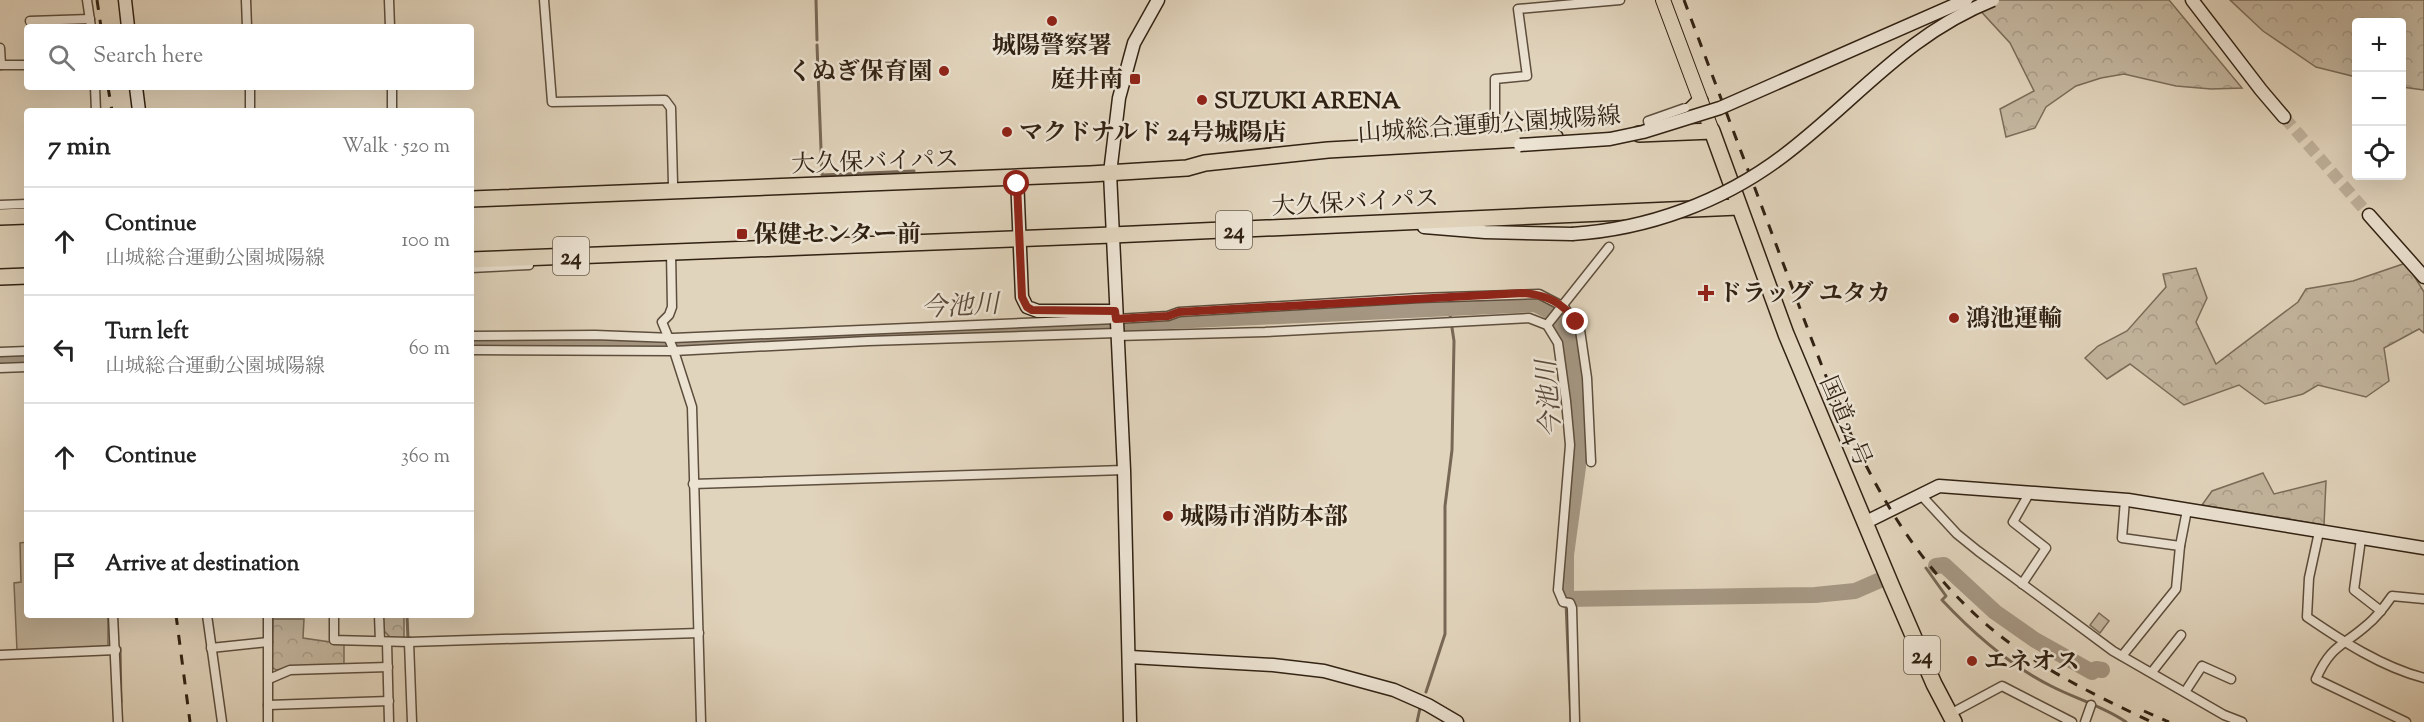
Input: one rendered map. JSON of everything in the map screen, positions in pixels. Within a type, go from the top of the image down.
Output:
[{"type":"highway","points":[[1610,135],[1677,118],[1698,106]]},
{"type":"highway","name":"大久保バイパス","points":[[474,199],[1110,173],[1187,168],[1205,163],[1328,150],[1712,131]]},
{"type":"highway","name":"国道24号","points":[[1712,131],[1786,334],[1864,523],[1934,684],[1952,718]]},
{"type":"highway","name":"大久保バイパス","points":[[474,260],[1019,239],[1738,207]]},
{"type":"highway","points":[[0,217],[24,216]]},
{"type":"highway","points":[[0,278],[24,276]]},
{"type":"main road","points":[[125,0],[128,24]]},
{"type":"main road","points":[[1130,722],[1124,470],[1110,173],[1119,98],[1134,43],[1158,0]]},
{"type":"main road","points":[[1664,0],[1698,106],[1712,131]]},
{"type":"main road","name":"山城総合運動公園城陽線","points":[[1241,160],[1332,157],[1610,139],[1643,132],[1720,108],[1966,0]]},
{"type":"main road","points":[[1380,223],[1485,232],[1572,234],[1616,230],[1672,215],[1712,199],[1783,156],[1929,32],[1966,11],[1993,0]]},
{"type":"main road","points":[[2192,0],[2284,117]]},
{"type":"main road","points":[[136,90],[139,108]]},
{"type":"main road","points":[[1017,177],[1022,297],[1027,307],[1116,326]]},
{"type":"main road","points":[[2369,215],[2424,277]]},
{"type":"main road","points":[[1864,523],[1939,486],[2125,500],[2424,548]]},
{"type":"main road","points":[[1130,657],[1273,665],[1324,671],[1394,690],[1428,705],[1457,722]]},
{"type":"street","points":[[30,21],[91,23],[87,0]]},
{"type":"street","points":[[246,0],[248,24]]},
{"type":"street","points":[[389,0],[390,24]]},
{"type":"street","points":[[544,0],[552,102],[665,100],[671,108],[673,184],[669,192]]},
{"type":"street","points":[[1495,140],[1495,79],[1527,76],[1518,9],[1620,0]]},
{"type":"street","points":[[0,48],[0,65],[24,65]]},
{"type":"street","points":[[95,90],[96,108]]},
{"type":"street","points":[[250,90],[250,108]]},
{"type":"street","points":[[392,90],[392,108]]},
{"type":"street","points":[[1685,108],[1648,121],[1649,125],[1698,106]]},
{"type":"street","points":[[474,193],[495,193],[516,198]]},
{"type":"street","points":[[0,205],[24,204]]},
{"type":"street","points":[[1547,326],[1609,248]]},
{"type":"street","points":[[474,268],[671,252],[672,307],[669,315],[662,322],[674,350],[692,407],[701,722]]},
{"type":"street","points":[[474,350],[674,350],[868,341],[1116,326],[1179,312],[1539,294],[1561,306],[1576,322],[1583,343],[1591,462]]},
{"type":"street","points":[[474,336],[668,337],[1116,326],[1266,332],[1529,318],[1547,326],[1558,343],[1570,445],[1558,590],[1566,603],[1575,722]]},
{"type":"street","points":[[0,352],[24,351]]},
{"type":"street","points":[[0,368],[24,367]]},
{"type":"street","points":[[693,484],[1124,470]]},
{"type":"street","points":[[2022,584],[2046,548],[2013,522],[2030,492]]},
{"type":"street","points":[[1920,494],[1958,534],[2022,584],[2122,656],[2242,722]]},
{"type":"street","points":[[2125,500],[2122,538],[2180,546]]},
{"type":"street","points":[[2122,656],[2176,589],[2180,546],[2187,510]]},
{"type":"street","points":[[2319,532],[2309,578],[2307,617],[2343,642],[2411,675],[2424,678]]},
{"type":"street","points":[[2361,539],[2354,590],[2381,611]]},
{"type":"street","points":[[2406,722],[2316,680],[2325,659],[2343,642],[2368,625],[2392,596],[2424,599]]},
{"type":"street","points":[[113,618],[118,722]]},
{"type":"street","points":[[207,618],[222,722]]},
{"type":"street","points":[[268,618],[268,722]]},
{"type":"street","points":[[334,618],[334,640],[410,642],[699,633]]},
{"type":"street","points":[[379,618],[388,667],[389,722]]},
{"type":"street","points":[[2152,672],[2181,635]]},
{"type":"street","points":[[211,648],[268,642]]},
{"type":"street","points":[[410,642],[412,722]]},
{"type":"street","points":[[0,655],[116,650]]},
{"type":"street","points":[[2185,692],[2202,666],[2231,679]]},
{"type":"street","points":[[269,679],[290,670],[388,667]]},
{"type":"street","points":[[1952,718],[2002,686],[2072,722]]},
{"type":"street","points":[[268,705],[389,700]]},
{"type":"street","points":[[2085,722],[2091,705]]},
{"type":"green space","points":[[1993,0],[2169,0],[2242,88],[2211,89],[2176,86],[2124,74],[2101,78],[2076,86],[2046,107],[2035,128],[2006,137],[2000,109],[2034,91],[2010,43],[1976,6]]},
{"type":"green space","points":[[2230,0],[2424,0],[2424,90],[2406,88],[2406,18],[2352,18],[2352,76],[2316,67],[2263,31]]},
{"type":"green space","points":[[2406,263],[2424,292],[2424,333],[2419,329],[2384,348],[2389,381],[2366,397],[2318,385],[2303,394],[2265,404],[2239,385],[2184,405],[2130,364],[2107,379],[2085,358],[2098,346],[2127,331],[2166,287],[2163,274],[2196,268],[2207,298],[2196,322],[2216,364],[2298,302],[2306,289],[2353,281]]},
{"type":"green space","points":[[2263,473],[2274,494],[2326,481],[2324,525],[2202,505],[2212,491]]},
{"type":"green space","points":[[24,542],[24,618],[108,618],[108,646],[17,651],[14,583],[21,582],[20,543]]},
{"type":"green space","points":[[2099,613],[2109,621],[2100,633],[2090,625]]},
{"type":"green space","points":[[382,618],[404,618],[404,639],[390,637],[383,630]]},
{"type":"green space","points":[[273,619],[304,619],[303,638],[344,644],[344,665],[306,665],[276,670],[272,667]]},
{"type":"water","points":[[2062,655],[2096,673],[2091,676],[2066,665]]},
{"type":"waterway","points":[[816,0],[817,40]]},
{"type":"waterway","points":[[817,45],[822,175],[914,171]]},
{"type":"waterway","name":"今池川","points":[[474,344],[597,342],[679,344],[1535,304],[1553,313],[1569,337],[1578,401],[1578,467],[1566,555],[1566,599],[1815,595],[1855,591],[1878,581]]},
{"type":"waterway","points":[[1426,692],[1445,634],[1445,506],[1452,450],[1454,341],[1449,308]]},
{"type":"waterway","name":"今池川","points":[[0,361],[24,360]]},
{"type":"waterway","points":[[1936,566],[1944,565],[1995,612],[2035,640],[2092,672],[2096,669],[2102,670]]},
{"type":"waterway","points":[[1926,568],[1946,596],[1942,600],[1979,636],[2006,658],[2036,678],[2108,711],[2126,722]]},
{"type":"waterway","points":[[1566,603],[1571,721]]},
{"type":"waterway","points":[[407,618],[408,639]]},
{"type":"waterway","points":[[120,648],[121,702]]},
{"type":"waterway","points":[[1417,722],[1420,708]]},
{"type":"tunnel","points":[[2284,117],[2369,215]]},
{"type":"railway","points":[[97,0],[101,24]]},
{"type":"railway","points":[[1684,0],[1838,406],[1883,497],[1910,540],[1942,580],[1997,634],[2060,676],[2152,722]]},
{"type":"railway","points":[[108,90],[112,108]]},
{"type":"railway","points":[[176,618],[190,722]]},
{"type":"railway","points":[[2144,711],[2169,722]]},
{"type":"place","name":"城陽警察署","points":[[1052,21]]},
{"type":"place","name":"くぬぎ保育園","points":[[944,71]]},
{"type":"place","name":"庭井南","points":[[1135,79]]},
{"type":"place","name":"SUZUKI ARENA","points":[[1202,100]]},
{"type":"place","name":"マクドナルド 24号城陽店","points":[[1007,132]]},
{"type":"place","name":"保健センター前","points":[[742,234]]},
{"type":"place","name":"ドラッグ ユタカ","points":[[1706,293]]},
{"type":"place","name":"鴻池運輸","points":[[1954,318]]},
{"type":"place","name":"城陽市消防本部","points":[[1168,516]]},
{"type":"place","name":"エネオス","points":[[1972,661]]},
{"type":"route","points":[[1017,184],[1022,297],[1027,307],[1032,310],[1115,311],[1116,319],[1168,316],[1179,312],[1523,293],[1539,294],[1554,300],[1564,307],[1576,322]]}]
